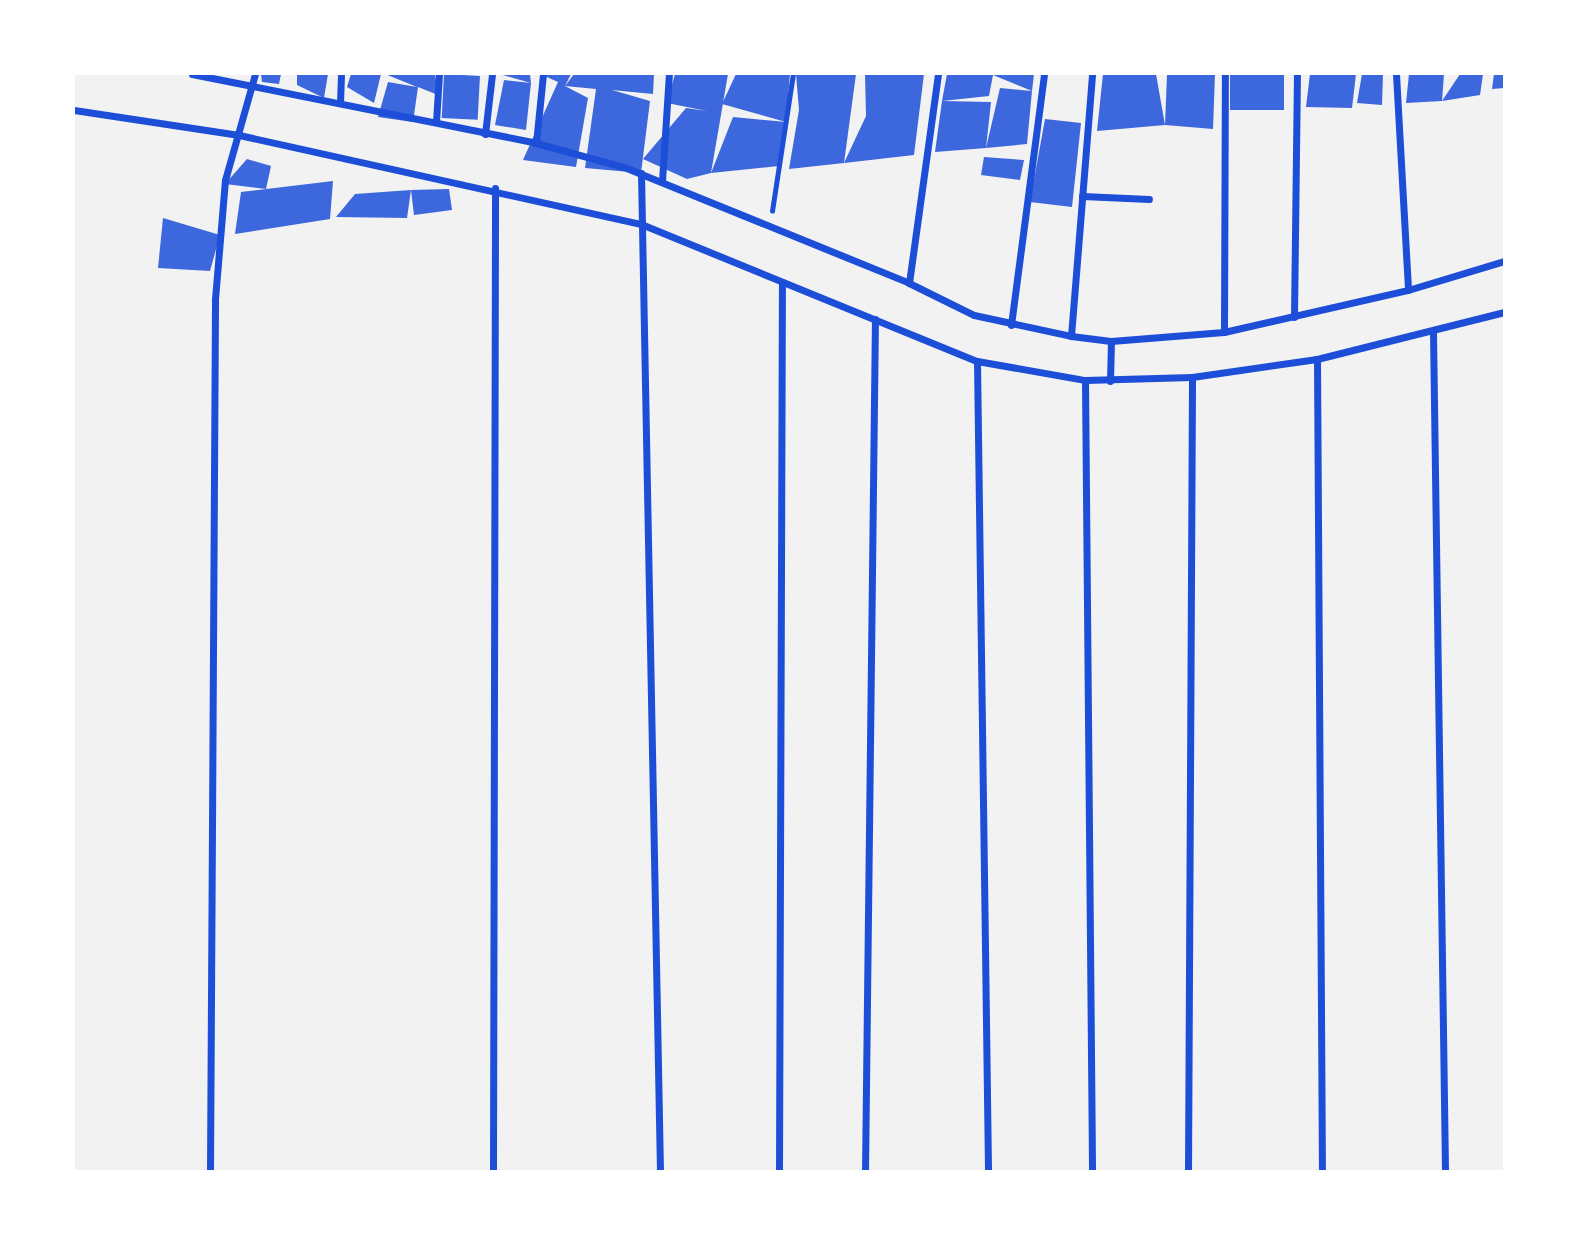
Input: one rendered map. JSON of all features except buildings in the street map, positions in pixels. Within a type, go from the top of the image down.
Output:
[{"type":"street","points":[[192,74],[536,143],[642,173],[909,283],[974,315],[1071,336],[1111,341],[1224,332],[1408,290],[1504,261]]},
{"type":"street","points":[[210,1171],[215,299],[225,180],[255,87],[256,74]]},
{"type":"street","points":[[340,103],[341,74]]},
{"type":"street","points":[[436,122],[439,74]]},
{"type":"street","points":[[485,134],[492,74]]},
{"type":"street","points":[[536,143],[543,74]]},
{"type":"street","points":[[662,181],[669,74]]},
{"type":"street","points":[[909,283],[938,74]]},
{"type":"street","points":[[1011,325],[1044,74]]},
{"type":"street","points":[[1071,336],[1092,74]]},
{"type":"street","points":[[1224,332],[1225,74]]},
{"type":"street","points":[[1294,317],[1297,74]]},
{"type":"street","points":[[1396,74],[1408,290]]},
{"type":"street","points":[[74,110],[239,135],[495,188],[641,224],[977,361],[1085,380],[1192,377],[1317,359],[1504,312]]},
{"type":"street","points":[[642,173],[660,1171]]},
{"type":"street","points":[[494,1171],[495,188]]},
{"type":"street","points":[[1082,196],[1149,200]]},
{"type":"street","points":[[779,1171],[782,282]]},
{"type":"street","points":[[865,1171],[875,319]]},
{"type":"street","points":[[1433,332],[1445,1171]]},
{"type":"street","points":[[1110,381],[1111,341]]},
{"type":"street","points":[[1317,359],[1322,1171]]},
{"type":"street","points":[[977,361],[988,1171]]},
{"type":"street","points":[[1188,1171],[1192,377]]},
{"type":"street","points":[[1085,380],[1092,1171]]},
{"type":"path","points":[[770,226],[793,74]]}]
